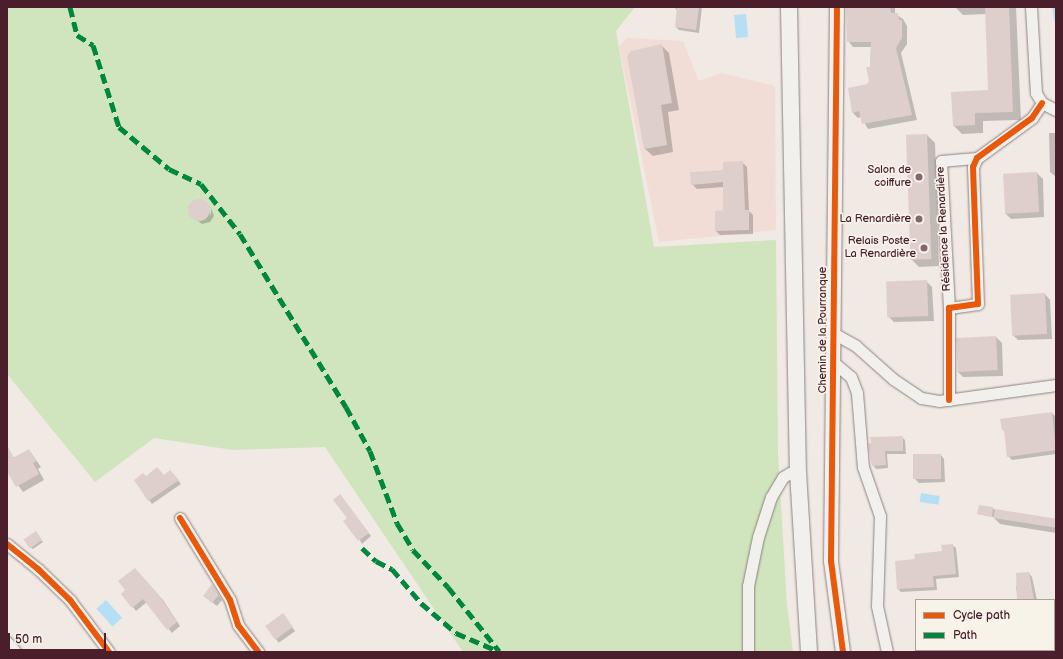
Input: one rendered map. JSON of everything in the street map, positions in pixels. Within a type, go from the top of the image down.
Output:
[{"type":"main road","points":[[789,7],[798,472],[809,652]]},
{"type":"street","name":"Chemin de la Pourranque","points":[[837,7],[831,561],[843,652]]},
{"type":"street","points":[[1031,7],[1033,75],[1036,93],[1042,103],[1056,110]]},
{"type":"street","points":[[977,158],[1032,118],[1042,103]]},
{"type":"street","name":"Résidence la Renardière","points":[[949,308],[978,304],[973,167],[977,158],[941,161],[949,308],[949,400]]},
{"type":"street","points":[[833,333],[856,346],[893,379],[921,398],[949,400],[1056,385]]},
{"type":"street","points":[[833,362],[850,377],[857,393],[863,467],[880,516],[877,606],[887,652]]},
{"type":"street","points":[[748,652],[748,586],[758,537],[771,497],[783,478],[790,473],[798,472]]},
{"type":"street","points":[[180,518],[230,600],[238,626],[258,652]]},
{"type":"street","points":[[7,544],[38,569],[70,600],[109,652]]},
{"type":"street","points":[[7,644],[14,652]]},
{"type":"shaded area","points":[[627,38],[683,41],[699,81],[722,73],[775,86],[776,230],[659,242],[619,46]]},
{"type":"green space","points":[[7,7],[635,7],[616,31],[654,247],[776,240],[778,453],[787,605],[793,652],[463,652],[325,447],[233,450],[154,438],[95,482],[7,374]]},
{"type":"water","points":[[746,14],[748,37],[736,38],[734,15]]},
{"type":"water","points":[[921,493],[940,496],[938,505],[920,502]]},
{"type":"water","points":[[106,600],[122,618],[112,627],[96,609]]},
{"type":"building","points":[[677,7],[699,7],[696,30],[675,27]]},
{"type":"building","points":[[846,7],[890,7],[891,13],[898,13],[899,20],[902,20],[902,38],[896,48],[912,115],[862,124],[859,111],[852,113],[848,88],[867,84],[869,81],[866,67],[870,67],[871,42],[847,42]]},
{"type":"building","points":[[985,7],[1009,7],[1013,112],[975,113],[975,125],[953,126],[951,92],[988,90]]},
{"type":"building","points":[[662,44],[672,103],[661,105],[667,145],[644,149],[627,56],[631,51]]},
{"type":"building","name":"La Renardière","points":[[927,134],[931,259],[910,260],[906,135]]},
{"type":"building","points":[[743,161],[745,210],[749,210],[749,230],[715,231],[715,211],[723,210],[723,182],[691,185],[690,172],[723,170],[723,162]]},
{"type":"building","points":[[1037,172],[1039,212],[1005,214],[1003,174]]},
{"type":"building","points":[[199,199],[207,202],[210,210],[207,218],[199,221],[191,218],[188,210],[191,202]]},
{"type":"building","points":[[927,280],[928,316],[887,317],[886,281]]},
{"type":"building","points":[[1045,293],[1047,334],[1012,336],[1010,295]]},
{"type":"building","points":[[996,336],[998,370],[958,372],[956,338]]},
{"type":"building","points":[[1052,412],[1056,450],[1007,457],[1004,430],[1002,430],[1000,419]]},
{"type":"building","points":[[903,436],[903,451],[885,451],[886,465],[872,466],[868,444],[871,443],[870,437]]},
{"type":"building","points":[[7,445],[14,458],[29,449],[36,461],[33,463],[39,474],[16,487],[7,472]]},
{"type":"building","points":[[913,454],[941,454],[941,479],[913,479]]},
{"type":"building","points":[[157,467],[164,475],[170,470],[179,480],[148,501],[134,480],[143,473],[146,476]]},
{"type":"building","points":[[340,494],[369,533],[358,541],[343,521],[347,518],[333,500]]},
{"type":"building","points":[[979,505],[993,507],[992,517],[977,514]]},
{"type":"building","points":[[995,509],[1056,519],[1055,528],[994,518]]},
{"type":"building","points":[[36,531],[42,540],[30,549],[24,539]]},
{"type":"building","points":[[953,544],[956,574],[933,576],[934,587],[897,589],[895,561],[915,559],[914,554],[942,551],[941,545]]},
{"type":"building","points":[[135,568],[159,595],[177,622],[167,630],[143,599],[132,608],[121,594],[125,590],[118,581]]},
{"type":"building","points":[[1029,572],[1034,599],[1017,599],[1016,573]]},
{"type":"building","points":[[212,584],[219,595],[212,603],[203,596]]},
{"type":"building","points":[[283,613],[293,627],[275,640],[265,626]]},
{"type":"waterway","points":[[1054,7],[1056,19]]},
{"type":"marked path","points":[[70,7],[77,35],[93,45],[119,127],[169,169],[201,184],[240,234],[346,407],[370,451],[397,523],[413,550],[448,587],[499,651]]},
{"type":"marked path","points":[[362,548],[376,561],[392,569],[421,603],[456,633],[498,651]]},
{"type":"cycle path","points":[[837,7],[831,561],[843,652]]},
{"type":"cycle path","points":[[949,400],[949,308],[978,304],[973,167],[977,158],[1032,118],[1042,103]]},
{"type":"cycle path","points":[[180,518],[230,600],[238,625],[258,652]]},
{"type":"cycle path","points":[[7,544],[38,569],[70,600],[109,652]]},
{"type":"place","name":"Salon de coiffure","points":[[919,177]]},
{"type":"place","name":"La Renardière","points":[[919,219]]},
{"type":"place","name":"Relais Poste - La Renardière","points":[[924,248]]}]
